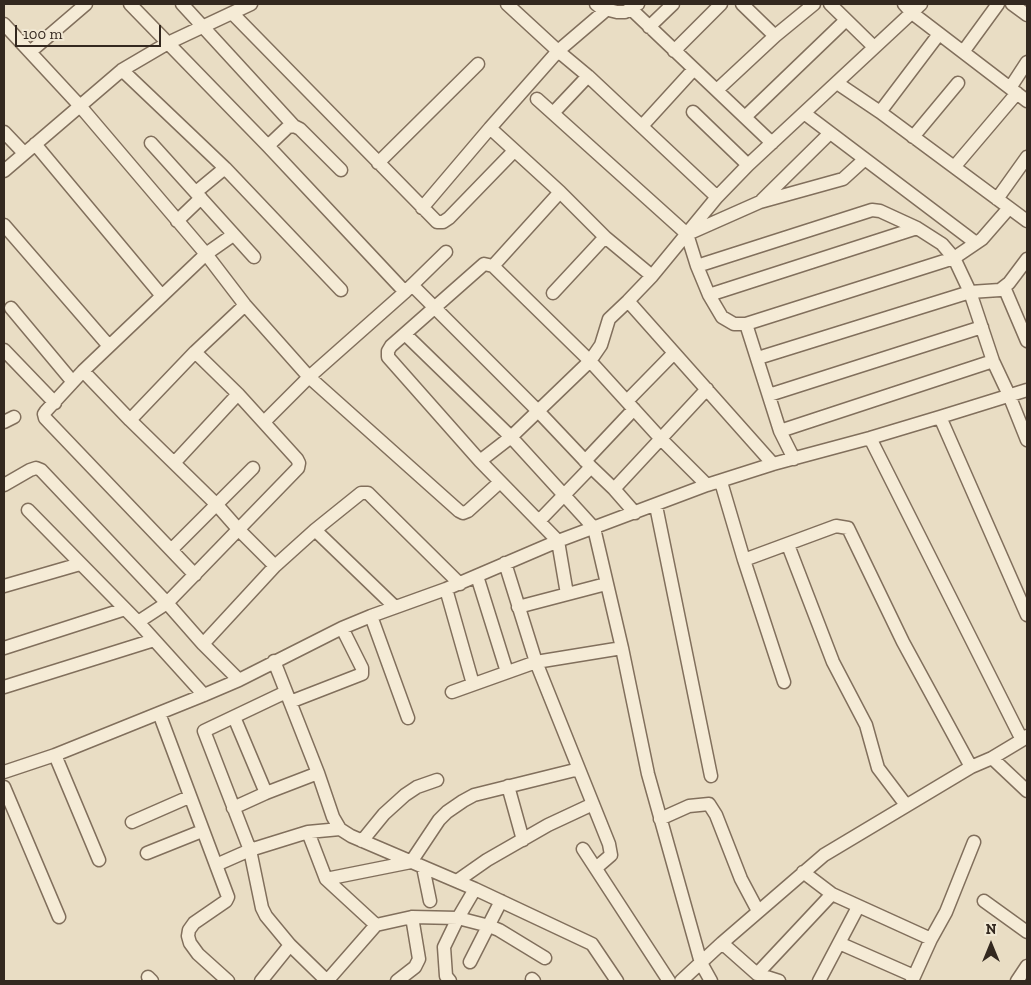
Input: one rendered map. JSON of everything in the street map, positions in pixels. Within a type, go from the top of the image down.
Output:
[{"type":"street","points":[[30,52],[86,4]]},
{"type":"street","points":[[130,4],[409,289],[434,308],[538,411],[588,464],[614,488],[635,513]]},
{"type":"street","points":[[182,4],[294,126],[300,129],[341,170]]},
{"type":"street","points":[[4,171],[122,70],[168,43],[251,4]]},
{"type":"street","points":[[507,4],[588,76],[717,197]]},
{"type":"street","points":[[649,27],[673,4]]},
{"type":"street","points":[[674,51],[721,4]]},
{"type":"street","points":[[742,4],[775,36]]},
{"type":"street","points":[[717,90],[775,36],[814,4]]},
{"type":"street","points":[[830,4],[874,47]]},
{"type":"street","points":[[963,52],[998,4]]},
{"type":"street","points":[[1012,4],[1027,15]]},
{"type":"street","points":[[422,208],[558,51],[601,7],[617,12],[625,12],[635,6],[649,27],[772,143]]},
{"type":"street","points":[[480,461],[511,437],[590,361],[602,345],[609,319],[652,276],[717,197],[748,165],[837,84],[912,7],[939,34],[1027,101]]},
{"type":"street","points":[[232,13],[437,222],[443,222],[449,218],[514,151]]},
{"type":"street","points":[[745,117],[846,20]]},
{"type":"street","points":[[4,24],[80,106],[206,254],[245,305],[309,377],[459,511],[463,513],[468,512],[500,482]]},
{"type":"street","points":[[880,112],[939,34]]},
{"type":"street","points":[[955,166],[1013,90],[1027,62]]},
{"type":"street","points":[[378,163],[478,64]]},
{"type":"street","points":[[122,70],[225,168],[341,290]]},
{"type":"street","points":[[642,126],[694,70]]},
{"type":"street","points":[[554,112],[588,76]]},
{"type":"street","points":[[913,137],[958,83]]},
{"type":"street","points":[[837,84],[880,112],[955,166],[1027,221]]},
{"type":"street","points":[[537,99],[554,112],[687,234],[709,295],[722,316],[734,324],[746,324],[954,258],[982,239],[1009,208]]},
{"type":"street","points":[[694,112],[748,165]]},
{"type":"street","points":[[804,113],[976,243]]},
{"type":"street","points":[[268,146],[288,127],[294,126]]},
{"type":"street","points":[[490,128],[560,192],[605,238],[652,276]]},
{"type":"street","points":[[4,132],[24,153]]},
{"type":"street","points":[[760,202],[830,133]]},
{"type":"street","points":[[151,143],[254,257]]},
{"type":"street","points":[[35,144],[162,296]]},
{"type":"street","points":[[997,199],[1027,157]]},
{"type":"street","points":[[687,234],[760,202],[843,179],[865,159]]},
{"type":"street","points":[[177,221],[198,195],[225,168]]},
{"type":"street","points":[[493,266],[560,192]]},
{"type":"street","points":[[697,266],[872,210],[880,211],[917,228],[942,244],[954,258],[970,292],[993,361],[1009,394],[1027,440]]},
{"type":"street","points":[[4,225],[109,346]]},
{"type":"street","points":[[709,295],[917,228]]},
{"type":"street","points":[[195,575],[44,418],[44,414],[72,381],[206,254],[233,234]]},
{"type":"street","points":[[553,293],[605,238]]},
{"type":"street","points":[[264,422],[309,377],[409,289],[446,252]]},
{"type":"street","points":[[758,358],[970,292],[1000,290],[1027,259]]},
{"type":"street","points":[[567,594],[558,541],[480,461],[388,357],[391,346],[484,264],[493,266],[590,361],[707,485]]},
{"type":"street","points":[[1004,287],[1027,341]]},
{"type":"street","points":[[628,301],[773,464]]},
{"type":"street","points":[[130,420],[195,352],[245,305]]},
{"type":"street","points":[[11,308],[72,381]]},
{"type":"street","points":[[746,324],[780,431],[794,458]]},
{"type":"street","points":[[769,395],[982,327]]},
{"type":"street","points":[[406,334],[511,437],[594,528],[622,648],[648,774],[701,963],[711,981]]},
{"type":"street","points":[[4,350],[55,403]]},
{"type":"street","points":[[138,622],[167,603],[298,468],[299,463],[297,459],[238,394],[195,352]]},
{"type":"street","points":[[539,521],[564,496],[630,405],[674,353]]},
{"type":"street","points":[[780,431],[993,361]]},
{"type":"street","points":[[83,371],[130,420],[175,462],[275,566]]},
{"type":"street","points":[[614,488],[707,389]]},
{"type":"street","points":[[4,772],[55,755],[204,695],[239,680],[342,628],[371,616],[460,584],[558,541],[656,506],[707,485],[1027,390]]},
{"type":"street","points":[[175,462],[238,394]]},
{"type":"street","points":[[940,417],[1027,615]]},
{"type":"street","points":[[681,981],[722,942],[803,872],[838,846],[971,767],[992,758],[1025,738],[870,438]]},
{"type":"street","points":[[4,485],[30,470],[36,468],[41,470],[239,680]]},
{"type":"street","points":[[170,550],[253,468]]},
{"type":"street","points":[[721,482],[784,682]]},
{"type":"street","points":[[203,644],[275,566],[315,530],[361,493],[368,493],[460,584]]},
{"type":"street","points":[[656,506],[711,776]]},
{"type":"street","points":[[28,510],[138,622],[204,695]]},
{"type":"street","points":[[744,560],[836,526],[848,528],[903,642],[971,767]]},
{"type":"street","points":[[315,530],[395,607]]},
{"type":"street","points":[[788,545],[833,662],[866,725],[878,768],[906,806]]},
{"type":"street","points":[[505,563],[536,662],[609,844],[611,855],[596,868]]},
{"type":"street","points":[[4,586],[80,564]]},
{"type":"street","points":[[477,576],[507,672]]},
{"type":"street","points":[[518,607],[606,584]]},
{"type":"street","points":[[446,589],[473,684]]},
{"type":"street","points":[[4,648],[125,609]]},
{"type":"street","points":[[371,616],[408,718]]},
{"type":"street","points":[[342,628],[362,668],[362,674],[288,697],[234,717],[204,731],[250,850],[262,908],[272,925],[290,946],[327,981],[376,925],[412,917],[458,918],[489,926],[545,958]]},
{"type":"street","points":[[4,687],[154,640]]},
{"type":"street","points":[[452,692],[536,662],[622,648]]},
{"type":"street","points":[[274,661],[318,773],[333,817],[340,829]]},
{"type":"street","points":[[159,713],[228,897],[221,905],[194,923],[188,936],[190,943],[198,954],[228,981]]},
{"type":"street","points":[[234,717],[266,793]]},
{"type":"street","points":[[55,755],[99,860]]},
{"type":"street","points":[[992,758],[1027,790]]},
{"type":"street","points":[[326,879],[411,862],[439,820],[447,812],[474,795],[579,769]]},
{"type":"street","points":[[233,808],[318,773]]},
{"type":"street","points":[[362,840],[384,814],[405,795],[417,787],[437,780]]},
{"type":"street","points":[[508,786],[523,840]]},
{"type":"street","points":[[4,787],[60,917]]},
{"type":"street","points":[[132,822],[189,797]]},
{"type":"street","points":[[457,881],[487,860],[548,825],[593,804]]},
{"type":"street","points":[[660,819],[689,806],[709,804],[716,815],[741,879],[758,911]]},
{"type":"street","points":[[216,865],[250,850],[308,832],[340,829],[592,944],[617,981]]},
{"type":"street","points":[[146,853],[202,831]]},
{"type":"street","points":[[308,832],[326,879],[376,925]]},
{"type":"street","points":[[840,943],[913,978],[946,912],[974,842]]},
{"type":"street","points":[[583,850],[669,981]]},
{"type":"street","points":[[423,867],[430,901]]},
{"type":"street","points":[[803,872],[832,894],[931,940]]},
{"type":"street","points":[[450,981],[446,976],[444,947],[475,889]]},
{"type":"street","points":[[758,974],[832,894]]},
{"type":"street","points":[[470,962],[501,901]]},
{"type":"street","points":[[984,901],[1027,932]]},
{"type":"street","points":[[819,981],[858,907]]},
{"type":"street","points":[[397,981],[415,967],[419,959],[412,917]]},
{"type":"street","points":[[722,942],[758,974],[779,981]]},
{"type":"street","points":[[261,981],[290,946]]},
{"type":"street","points":[[1016,981],[1027,966]]}]
